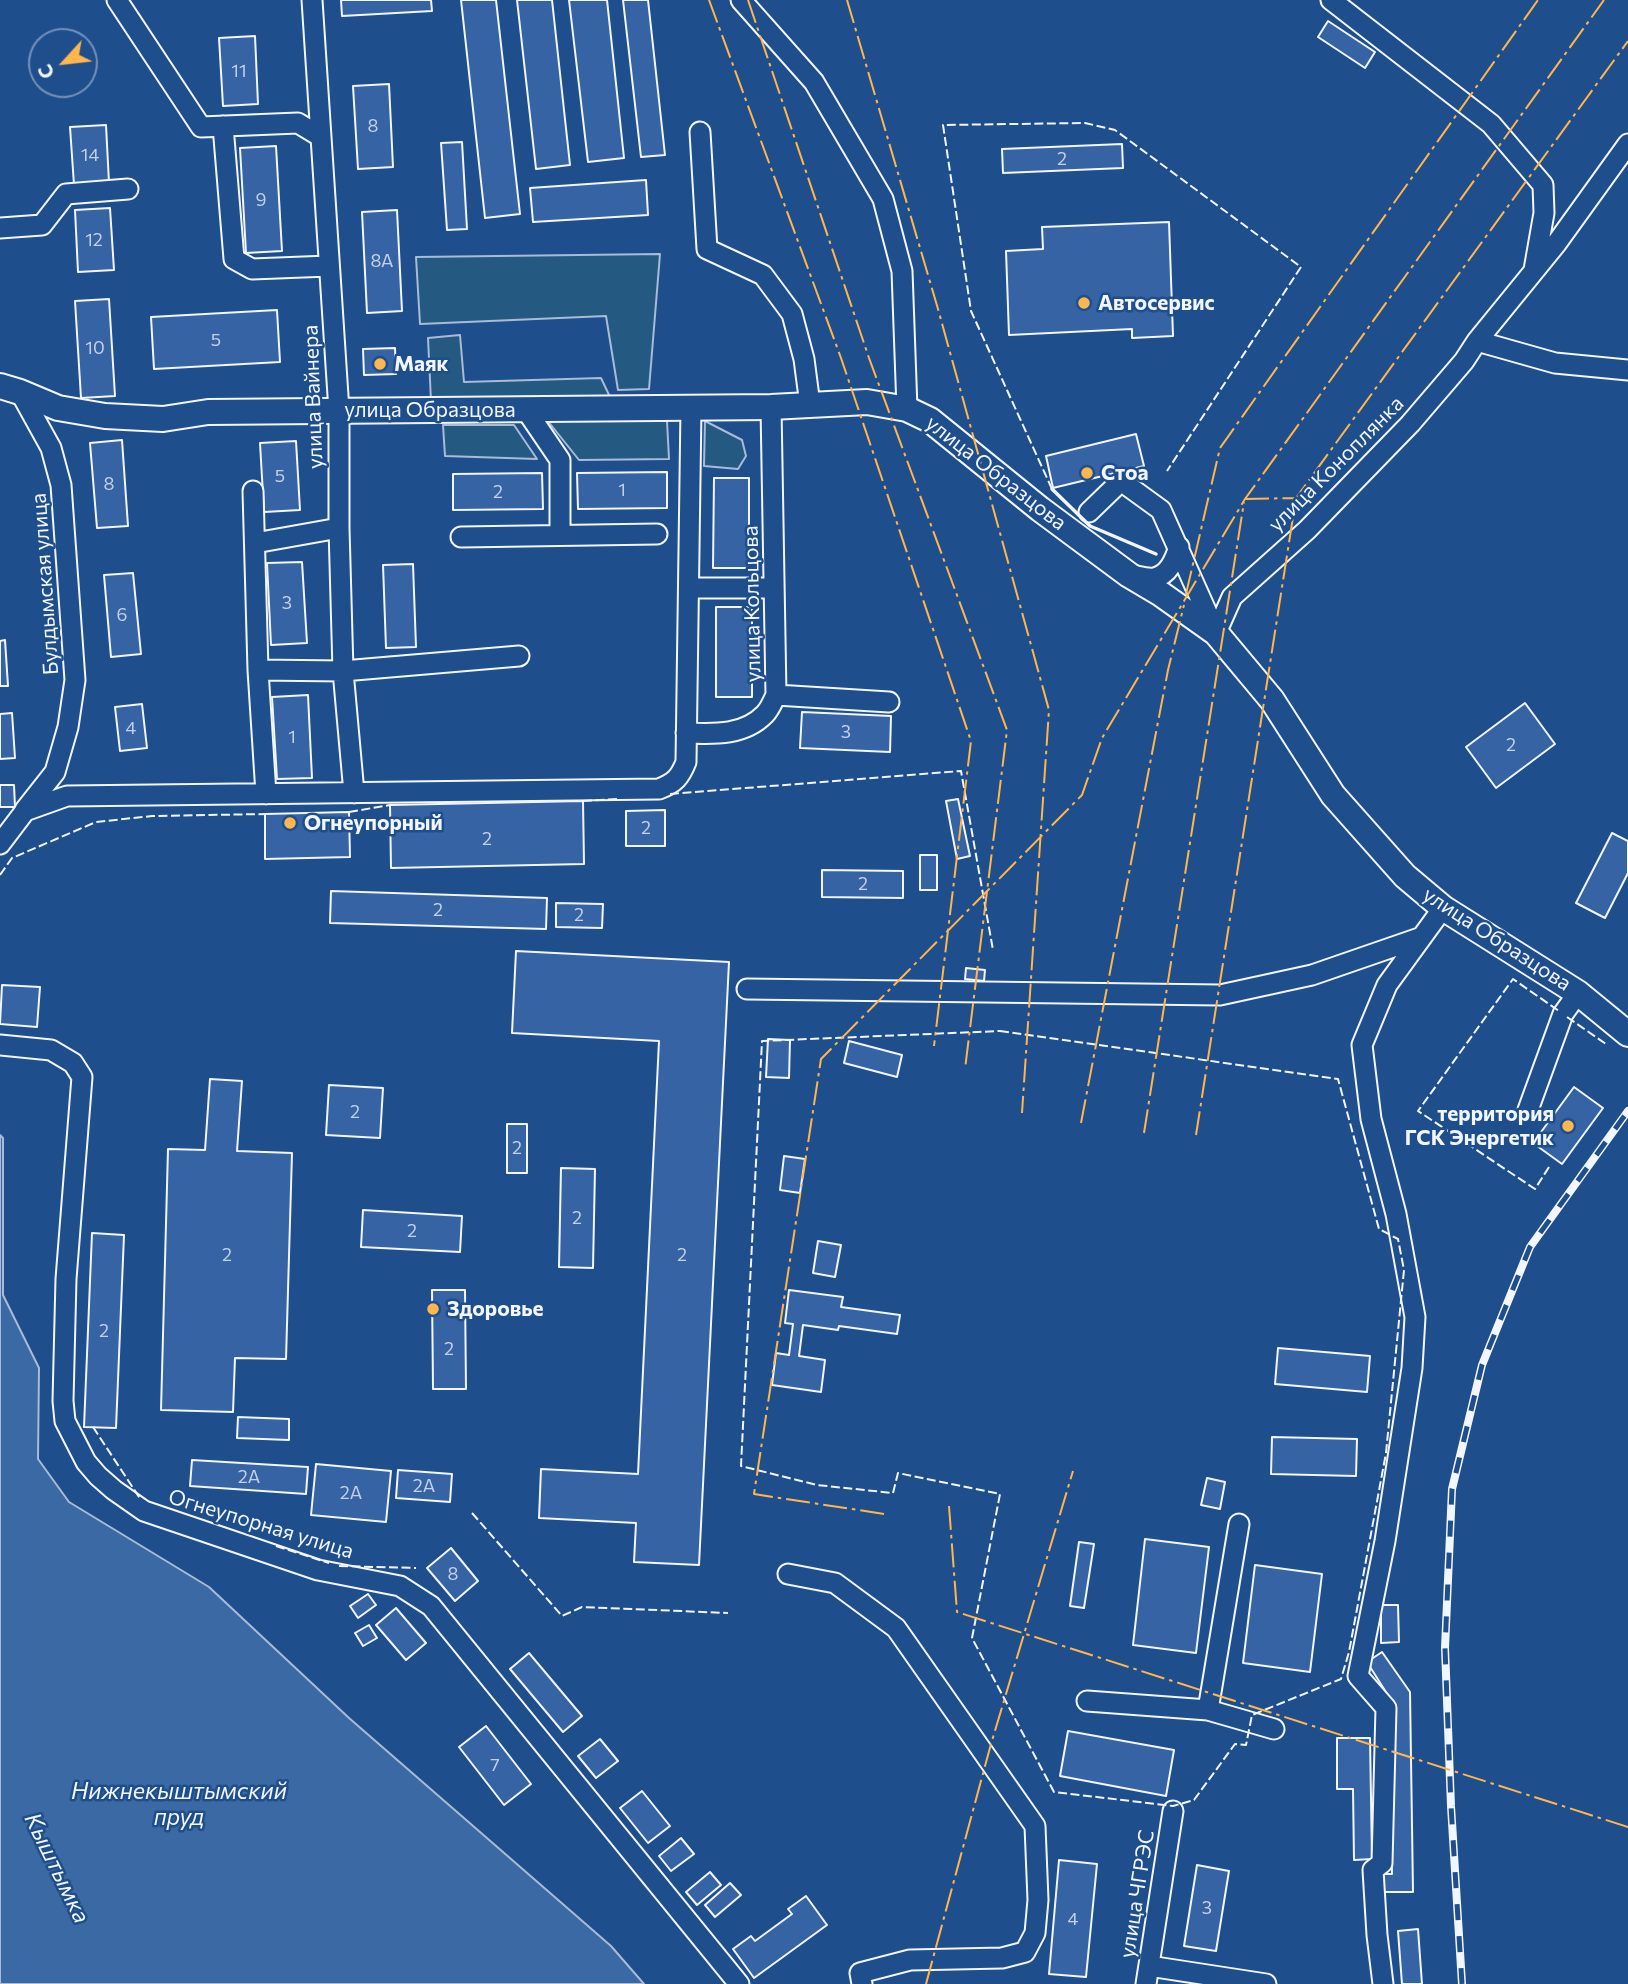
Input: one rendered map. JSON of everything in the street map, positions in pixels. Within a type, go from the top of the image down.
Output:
[{"type":"main road","name":"улица Образцова","points":[[10,389],[58,408],[105,416],[163,419],[208,412],[771,407],[867,402],[907,408],[929,419],[1040,509],[1129,575],[1216,633],[1272,700],[1333,795],[1405,876],[1443,908],[1578,993],[1628,1034]]},
{"type":"street","points":[[117,0],[201,127],[298,123],[321,136]]},
{"type":"street","name":"улица Вайнера","points":[[312,0],[339,411],[342,671],[354,793]]},
{"type":"street","points":[[741,0],[814,82],[883,199],[902,271],[907,408]]},
{"type":"street","points":[[1331,0],[1491,124],[1543,185],[1544,213],[1534,271]]},
{"type":"street","points":[[223,126],[234,259],[252,269],[329,266]]},
{"type":"street","points":[[700,132],[707,249],[763,275],[792,314],[804,359],[810,405]]},
{"type":"street","name":"улица Коноплянка","points":[[1216,633],[1232,597],[1307,530],[1410,424],[1464,361],[1477,341],[1556,244],[1628,144]]},
{"type":"street","points":[[0,228],[42,225],[66,194],[128,189]]},
{"type":"street","points":[[1477,341],[1555,363],[1628,370]]},
{"type":"street","name":"Булдымская улица","points":[[0,844],[55,772],[68,727],[75,680],[61,485],[51,448],[10,389]]},
{"type":"street","name":"улица Кольцова","points":[[686,733],[721,734],[744,728],[765,714],[776,695],[771,407]]},
{"type":"street","points":[[25,811],[67,796],[659,789],[673,784],[686,762],[691,408]]},
{"type":"street","points":[[526,410],[560,460],[560,536]]},
{"type":"street","points":[[1089,512],[1121,481],[1161,510],[1216,633]]},
{"type":"street","points":[[253,491],[258,670],[266,794]]},
{"type":"street","points":[[255,543],[339,528]]},
{"type":"street","points":[[461,537],[657,534]]},
{"type":"street","points":[[1129,575],[1154,578],[1164,573],[1173,564],[1179,547]]},
{"type":"street","points":[[689,588],[774,588]]},
{"type":"street","points":[[258,670],[342,671],[519,656]]},
{"type":"street","points":[[776,695],[890,702]]},
{"type":"street","points":[[1383,1984],[1373,1870],[1382,1863],[1386,1708],[1358,1676],[1385,1541],[1412,1368],[1415,1317],[1396,1214],[1371,1119],[1363,1045],[1387,985],[1443,908]]},
{"type":"street","points":[[747,989],[1220,995],[1311,975],[1422,937]]},
{"type":"street","points":[[1528,1110],[1563,1014],[1578,993]]},
{"type":"street","name":"Огнеупорная улица","points":[[0,1045],[51,1050],[73,1063],[82,1077],[66,1279],[63,1401],[65,1421],[86,1462],[98,1476],[144,1511],[318,1570],[400,1586],[431,1606],[739,1984]]},
{"type":"street","points":[[1208,1710],[1239,1524]]},
{"type":"street","points":[[788,1574],[835,1583],[896,1628],[1035,1826],[1038,1900],[1035,1933],[1025,1952],[1003,1958],[910,1961],[860,1973],[863,1984]]},
{"type":"street","points":[[1087,1701],[1208,1710],[1274,1729]]},
{"type":"street","name":"улица ЧГРЭС","points":[[1148,1975],[1173,1811]]},
{"type":"street","points":[[1148,1975],[1266,1984]]},
{"type":"shaded area","points":[[660,254],[649,389],[618,390],[606,316],[420,324],[416,257]]},
{"type":"shaded area","points":[[460,335],[464,382],[601,378],[610,397],[431,401],[428,338]]},
{"type":"shaded area","points":[[547,420],[667,421],[669,459],[579,460]]},
{"type":"shaded area","points":[[705,421],[742,440],[746,456],[738,469],[704,466]]},
{"type":"shaded area","points":[[443,425],[514,425],[537,459],[445,456]]},
{"type":"water","name":"Нижнекыштымский пруд","points":[[0,1135],[3,1138],[3,1295],[39,1368],[38,1459],[69,1502],[209,1587],[349,1718],[611,1946],[644,1984],[0,1984]]},
{"type":"building","points":[[341,0],[431,0],[432,11],[342,16]]},
{"type":"building","points":[[461,0],[496,0],[520,214],[485,218]]},
{"type":"building","points":[[517,0],[552,0],[570,165],[536,169]]},
{"type":"building","points":[[569,0],[607,0],[624,158],[588,162]]},
{"type":"building","points":[[623,0],[648,0],[665,155],[641,157]]},
{"type":"building","points":[[1328,21],[1375,52],[1365,68],[1318,37]]},
{"type":"building","points":[[255,36],[258,104],[223,106],[219,38]]},
{"type":"building","points":[[389,84],[393,167],[358,169],[353,86]]},
{"type":"building","points":[[106,125],[109,183],[74,185],[70,127]]},
{"type":"building","points":[[462,142],[467,229],[447,230],[441,143]]},
{"type":"building","points":[[1122,144],[1123,168],[1003,173],[1002,149]]},
{"type":"building","points":[[276,146],[282,251],[246,253],[240,148]]},
{"type":"building","points":[[646,180],[648,215],[533,222],[530,188]]},
{"type":"building","points":[[110,208],[114,270],[78,272],[75,210]]},
{"type":"building","points":[[397,210],[402,311],[367,313],[362,212]]},
{"type":"building","points":[[1169,222],[1173,336],[1132,338],[1132,329],[1009,335],[1006,251],[1043,249],[1042,227]]},
{"type":"building","points":[[109,299],[115,396],[81,398],[75,301]]},
{"type":"building","points":[[277,310],[280,362],[154,369],[151,317]]},
{"type":"building","points":[[395,348],[396,374],[364,375],[363,349]]},
{"type":"building","points":[[1136,434],[1144,466],[1053,488],[1046,456]]},
{"type":"building","points":[[122,440],[128,526],[97,528],[90,443]]},
{"type":"building","points":[[296,441],[300,510],[264,512],[260,443]]},
{"type":"building","points":[[667,472],[667,508],[578,509],[577,473]]},
{"type":"building","points":[[542,473],[543,509],[453,510],[453,474]]},
{"type":"building","points":[[714,478],[749,478],[749,568],[713,568]]},
{"type":"building","points":[[302,562],[307,643],[271,645],[267,563]]},
{"type":"building","points":[[413,564],[416,647],[386,648],[383,565]]},
{"type":"building","points":[[133,573],[141,654],[111,657],[104,575]]},
{"type":"building","points":[[716,607],[752,607],[752,697],[716,697]]},
{"type":"building","points":[[5,640],[8,686],[0,686],[0,641]]},
{"type":"building","points":[[308,695],[312,778],[277,779],[272,697]]},
{"type":"building","points":[[1525,703],[1555,744],[1496,788],[1466,747]]},
{"type":"building","points":[[142,704],[147,748],[120,751],[115,707]]},
{"type":"building","points":[[802,712],[891,716],[890,752],[800,748]]},
{"type":"building","points":[[12,713],[15,758],[0,759],[0,714]]},
{"type":"building","points":[[0,785],[14,785],[15,807],[0,807]]},
{"type":"building","points":[[958,799],[970,856],[957,859],[946,801]]},
{"type":"building","points":[[583,801],[584,864],[391,868],[390,805]]},
{"type":"building","points":[[665,810],[665,846],[626,846],[626,811]]},
{"type":"building","points":[[349,812],[350,857],[265,859],[265,814]]},
{"type":"building","points":[[1612,833],[1628,841],[1628,873],[1605,918],[1576,903]]},
{"type":"building","points":[[920,855],[937,855],[937,890],[920,890]]},
{"type":"building","points":[[822,870],[903,871],[903,898],[822,897]]},
{"type":"building","points":[[331,891],[547,898],[546,929],[330,923]]},
{"type":"building","points":[[556,903],[603,904],[602,928],[556,927]]},
{"type":"building","points":[[516,951],[729,962],[699,1565],[634,1562],[636,1523],[539,1518],[541,1469],[638,1474],[659,1041],[512,1033]]},
{"type":"building","points":[[966,968],[985,970],[984,981],[965,979]]},
{"type":"building","points":[[2,985],[40,987],[37,1027],[0,1024]]},
{"type":"building","points":[[768,1039],[790,1040],[789,1078],[766,1077]]},
{"type":"building","points":[[849,1041],[902,1055],[897,1077],[844,1063]]},
{"type":"building","points":[[210,1079],[242,1081],[237,1151],[292,1153],[286,1359],[235,1358],[233,1412],[161,1410],[168,1149],[205,1150]]},
{"type":"building","points":[[329,1085],[383,1088],[380,1138],[326,1135]]},
{"type":"building","name":"территория ГСК Энергетик","points":[[1574,1087],[1603,1108],[1562,1164],[1533,1143]]},
{"type":"building","points":[[507,1124],[527,1124],[527,1173],[507,1173]]},
{"type":"building","points":[[784,1156],[805,1159],[800,1193],[780,1190]]},
{"type":"building","points":[[561,1168],[595,1169],[593,1268],[559,1267]]},
{"type":"building","points":[[363,1210],[462,1216],[460,1252],[361,1247]]},
{"type":"building","points":[[92,1233],[124,1235],[116,1428],[84,1427]]},
{"type":"building","points":[[818,1241],[841,1245],[835,1277],[813,1273]]},
{"type":"building","points":[[432,1290],[465,1290],[466,1389],[433,1389]]},
{"type":"building","points":[[789,1290],[843,1297],[841,1307],[900,1315],[897,1334],[839,1326],[838,1330],[803,1325],[799,1356],[825,1360],[821,1392],[772,1385],[776,1353],[789,1355],[793,1324],[785,1323]]},
{"type":"building","points":[[1278,1348],[1370,1356],[1367,1392],[1275,1384]]},
{"type":"building","points":[[238,1417],[289,1419],[289,1440],[237,1438]]},
{"type":"building","points":[[1272,1437],[1357,1439],[1356,1476],[1271,1474]]},
{"type":"building","points":[[192,1460],[308,1467],[306,1494],[190,1486]]},
{"type":"building","points":[[316,1464],[391,1471],[386,1522],[311,1515]]},
{"type":"building","points":[[398,1470],[452,1474],[450,1502],[396,1498]]},
{"type":"building","points":[[1207,1478],[1225,1482],[1220,1509],[1201,1505]]},
{"type":"building","points":[[1145,1539],[1209,1547],[1196,1653],[1133,1645]]},
{"type":"building","points":[[1079,1542],[1094,1544],[1084,1608],[1070,1606]]},
{"type":"building","points":[[451,1548],[478,1581],[455,1601],[427,1568]]},
{"type":"building","points":[[1255,1565],[1322,1574],[1310,1672],[1243,1663]]},
{"type":"building","points":[[368,1594],[376,1605],[358,1618],[350,1606]]},
{"type":"building","points":[[1381,1605],[1398,1605],[1399,1642],[1381,1643]]},
{"type":"building","points":[[396,1608],[426,1643],[406,1660],[376,1625]]},
{"type":"building","points":[[369,1625],[377,1638],[363,1646],[355,1633]]},
{"type":"building","points":[[1382,1652],[1410,1692],[1413,1892],[1381,1892],[1381,1874],[1392,1874],[1389,1697],[1367,1662]]},
{"type":"building","points":[[529,1653],[582,1716],[563,1732],[510,1669]]},
{"type":"building","points":[[486,1726],[531,1784],[504,1805],[459,1747]]},
{"type":"building","points":[[1068,1731],[1174,1750],[1166,1796],[1060,1776]]},
{"type":"building","points":[[1337,1738],[1370,1738],[1372,1859],[1354,1860],[1353,1789],[1337,1789]]},
{"type":"building","points":[[600,1739],[618,1761],[596,1778],[578,1756]]},
{"type":"building","points":[[642,1791],[670,1826],[648,1843],[620,1808]]},
{"type":"building","points":[[681,1838],[694,1854],[671,1871],[659,1856]]},
{"type":"building","points":[[1059,1860],[1097,1864],[1086,1977],[1049,1974]]},
{"type":"building","points":[[1197,1865],[1229,1871],[1216,1951],[1184,1946]]},
{"type":"building","points":[[710,1872],[721,1885],[697,1905],[686,1892]]},
{"type":"building","points":[[730,1883],[741,1895],[715,1917],[705,1905]]},
{"type":"building","points":[[806,1896],[827,1925],[754,1978],[733,1949],[751,1936],[755,1941],[792,1914],[788,1909]]},
{"type":"building","points":[[1418,1929],[1422,1984],[1402,1984],[1398,1931]]},
{"type":"railway","points":[[1462,1984],[1445,1648],[1452,1489],[1482,1365],[1530,1247],[1628,1111]]},
{"type":"fence","points":[[1052,489],[971,311],[943,125],[1085,123],[1115,130],[1301,267],[1167,471]]},
{"type":"fence","points":[[670,794],[961,771],[993,950]]},
{"type":"fence","points":[[583,801],[618,799]]},
{"type":"fence","points":[[349,812],[390,805]]},
{"type":"fence","points":[[0,875],[12,858],[96,822],[152,816],[267,814]]},
{"type":"fence","points":[[1549,1167],[1535,1189],[1418,1111],[1513,979],[1559,1011]]},
{"type":"fence","points":[[1567,1017],[1606,1044]]},
{"type":"fence","points":[[1000,1031],[1338,1079],[1379,1229],[1398,1239],[1404,1270],[1386,1453],[1349,1652],[1341,1679],[1252,1715],[1246,1745],[1235,1744],[1194,1800],[1173,1806],[1054,1792],[972,1638],[1000,1494],[898,1473],[893,1493],[817,1485],[741,1466],[762,1041],[1000,1031]]},
{"type":"fence","points":[[93,1427],[141,1500]]},
{"type":"fence","points":[[472,1513],[562,1616],[582,1607],[728,1613]]},
{"type":"fence","points":[[276,1546],[329,1563]]},
{"type":"fence","points":[[339,1566],[416,1568]]},
{"type":"wall","points":[[1052,489],[1090,526],[1156,554]]},
{"type":"power","points":[[709,0],[841,358],[971,741],[934,1046]]},
{"type":"power","points":[[748,0],[869,358],[1007,730],[965,1069]]},
{"type":"power","points":[[847,0],[938,309],[1049,710],[1022,1113]]},
{"type":"power","points":[[1186,594],[1220,448],[1538,0]]},
{"type":"power","points":[[884,1514],[754,1494],[821,1059],[1082,795],[1102,738],[1245,499],[1604,0]]},
{"type":"power","points":[[1196,1135],[1296,498],[1628,41]]},
{"type":"power","points":[[1245,499],[1296,498]]},
{"type":"power","points":[[1144,1133],[1244,502]]},
{"type":"power","points":[[1081,1123],[1168,670],[1184,605]]},
{"type":"power","points":[[926,1984],[991,1744],[1073,1471]]},
{"type":"power","points":[[949,1506],[957,1612],[1628,1827]]},
{"type":"place","name":"Автосервис","points":[[1084,303]]},
{"type":"place","name":"Маяк","points":[[380,364]]},
{"type":"place","name":"Стоа","points":[[1087,473]]},
{"type":"place","name":"Огнеупорный","points":[[290,823]]},
{"type":"place","name":"территория ГСК Энергетик","points":[[1568,1126]]},
{"type":"place","name":"Здоровье","points":[[433,1309]]},
{"type":"water label","name":"Кыштымка","points":[[57,1868]]}]
